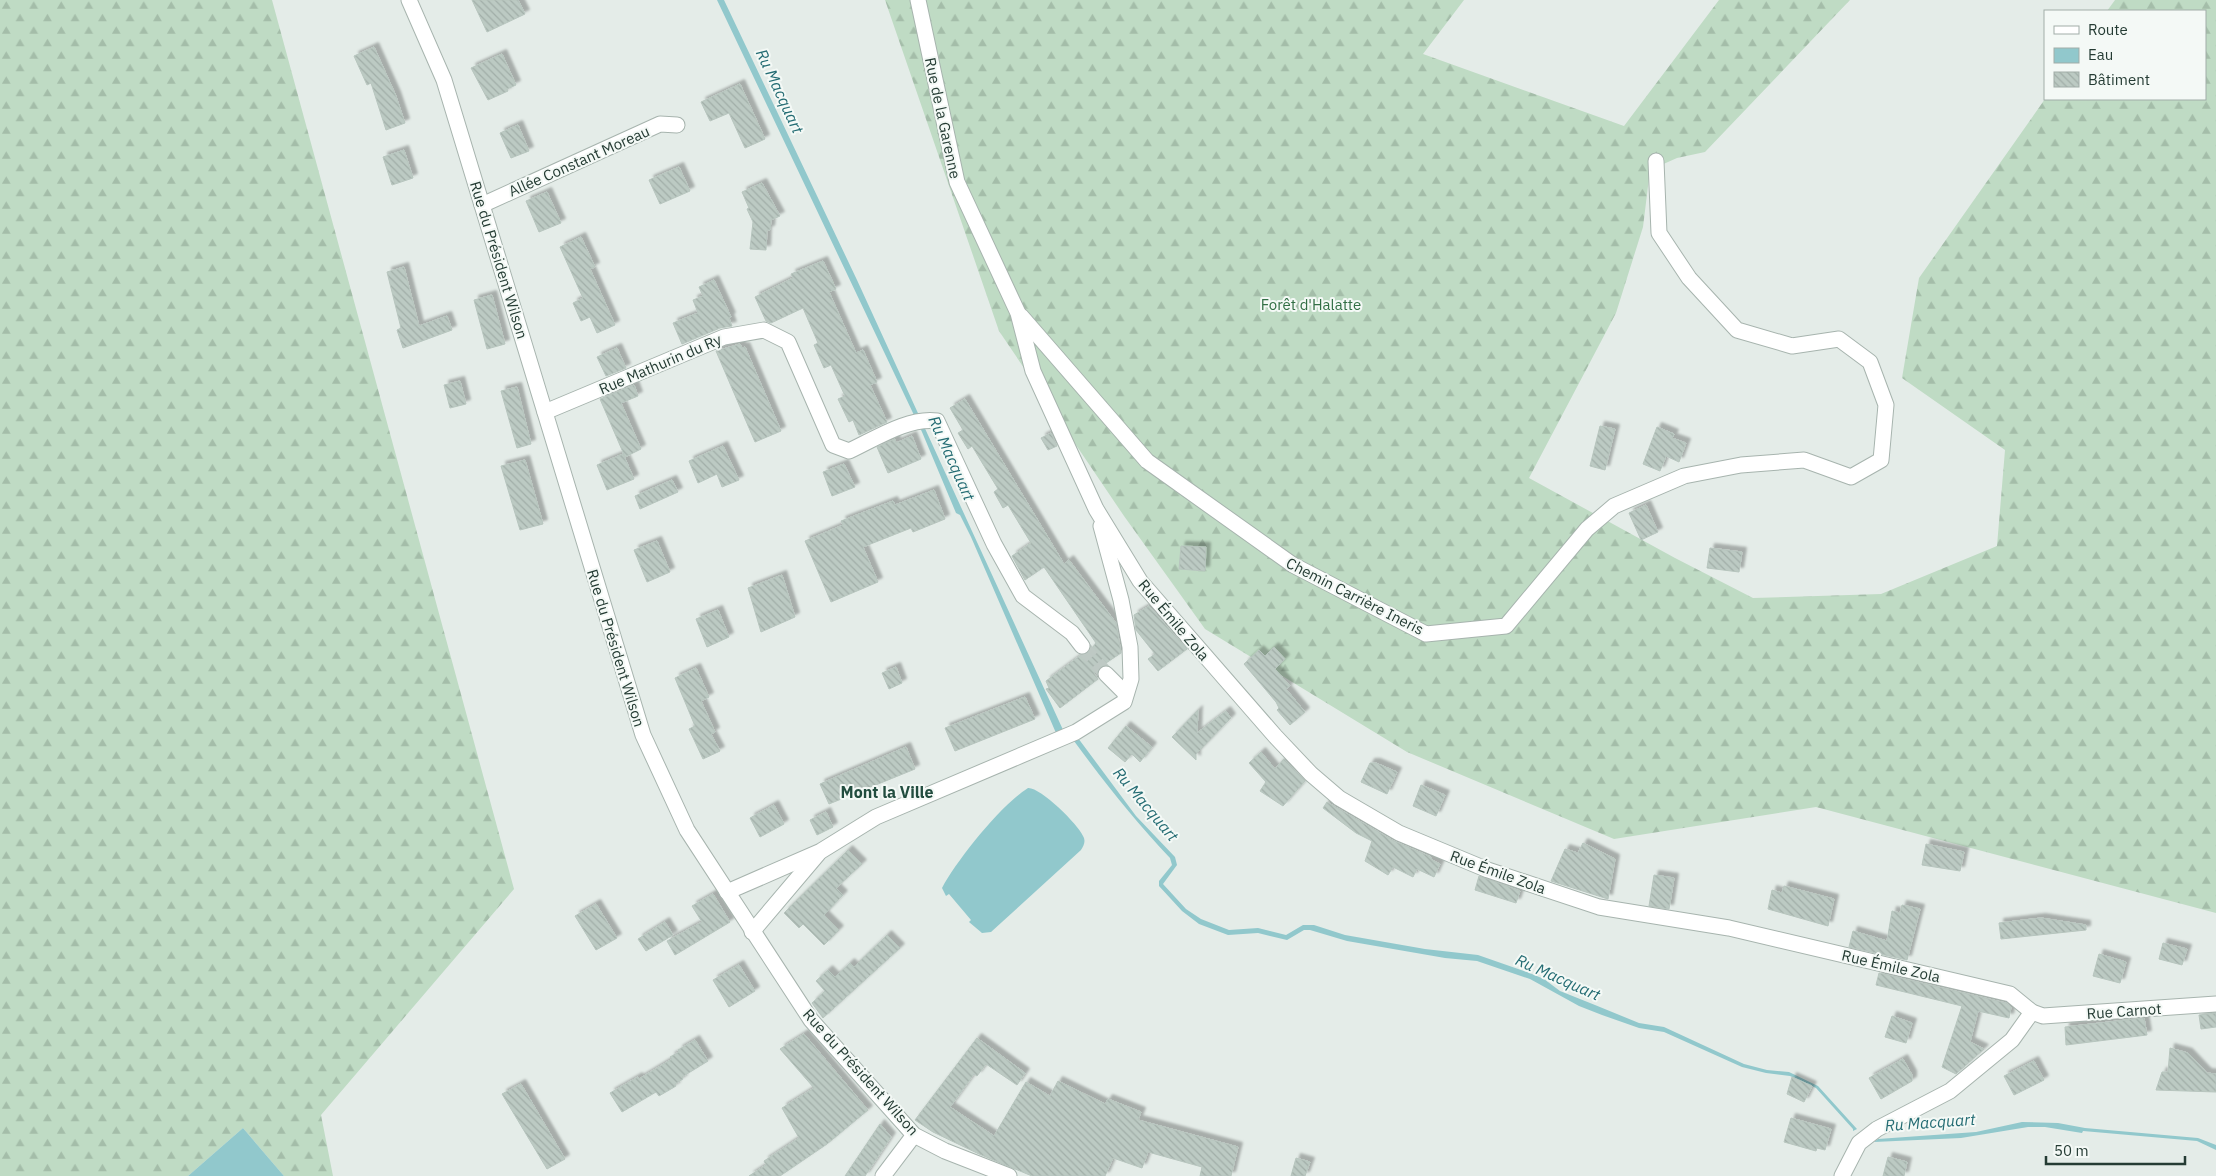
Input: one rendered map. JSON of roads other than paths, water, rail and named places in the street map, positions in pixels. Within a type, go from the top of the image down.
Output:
[{"type":"street","name":"Rue du Président Wilson","points":[[409,0],[444,80],[643,735],[687,830],[811,1020],[914,1135],[945,1151],[1009,1176]]},
{"type":"street","name":"Rue de la Garenne","points":[[918,0],[957,182],[1018,313]]},
{"type":"street","name":"Allée Constant Moreau","points":[[482,205],[660,124],[677,125]]},
{"type":"street","name":"Chemin Carrière Ineris","points":[[1018,313],[1147,461],[1293,565],[1426,634],[1506,626],[1587,529],[1614,506],[1684,476],[1741,465],[1804,460],[1851,477],[1881,460],[1886,405],[1870,362],[1839,339],[1792,346],[1737,330],[1689,278],[1660,233],[1656,161]]},
{"type":"street","points":[[727,892],[821,851],[876,817],[1076,732],[1124,702],[1132,679],[1130,647],[1120,600],[1096,509],[1032,371],[1018,313]]},
{"type":"street","name":"Rue Mathurin du Ry","points":[[545,412],[724,337],[764,330],[788,342],[833,445],[849,451],[906,425],[930,420],[937,421],[994,544],[1023,596],[1072,633],[1082,646]]},
{"type":"street","name":"Rue Émile Zola","points":[[1096,509],[1140,581],[1310,774],[1339,798],[1399,833],[1488,870],[1599,906],[1729,928],[2010,994],[2032,1012]]},
{"type":"street","points":[[1106,674],[1126,694]]},
{"type":"street","points":[[752,932],[821,851]]},
{"type":"street","name":"Rue Carnot","points":[[2032,1012],[2043,1016],[2216,1004]]},
{"type":"street","points":[[1842,1176],[1859,1143],[1877,1129],[1950,1091],[2012,1040],[2032,1012]]},
{"type":"street","points":[[883,1176],[914,1135]]},
{"type":"water","points":[[717,0],[724,0],[857,280],[1064,732],[1056,733],[971,537],[960,515],[956,513],[922,432]]},
{"type":"water","points":[[1078,738],[1136,816],[1175,857],[1177,865],[1163,884],[1186,909],[1201,919],[1229,930],[1258,928],[1286,935],[1303,925],[1314,925],[1345,935],[1425,949],[1478,955],[1544,979],[1560,991],[1639,1023],[1664,1027],[1744,1064],[1767,1070],[1789,1072],[1818,1086],[1857,1129],[1853,1131],[1816,1088],[1790,1076],[1742,1067],[1664,1032],[1639,1028],[1579,1006],[1530,979],[1477,961],[1445,958],[1347,941],[1310,930],[1304,930],[1287,940],[1258,933],[1228,935],[1199,924],[1182,911],[1159,886],[1159,881],[1172,865],[1170,858],[1132,816],[1074,741]]},
{"type":"water","points":[[1028,788],[1041,793],[1067,815],[1080,830],[1084,845],[1081,850],[991,932],[982,933],[969,922],[971,920],[949,894],[946,896],[942,888],[980,834],[1005,807]]},
{"type":"water","points":[[2022,1122],[2058,1123],[2085,1128],[2198,1138],[2216,1145],[2216,1150],[2197,1141],[2083,1131],[2082,1133],[2045,1127],[2028,1127],[1961,1138],[1874,1142],[1878,1139],[1976,1132]]},
{"type":"water","points":[[243,1128],[284,1176],[188,1176]]},
{"type":"tunnel","points":[[1082,646],[1106,674]]},
{"type":"district","name":"Mont la Ville","points":[[887,792]]},
{"type":"water label","name":"Ru Macquart","points":[[780,91]]},
{"type":"water label","name":"Ru Macquart","points":[[952,458]]},
{"type":"water label","name":"Ru Macquart","points":[[1146,804]]},
{"type":"water label","name":"Ru Macquart","points":[[1558,977]]},
{"type":"water label","name":"Ru Macquart","points":[[1930,1122]]},
{"type":"park label","name":"Forêt d'Halatte","points":[[1311,304]]}]
